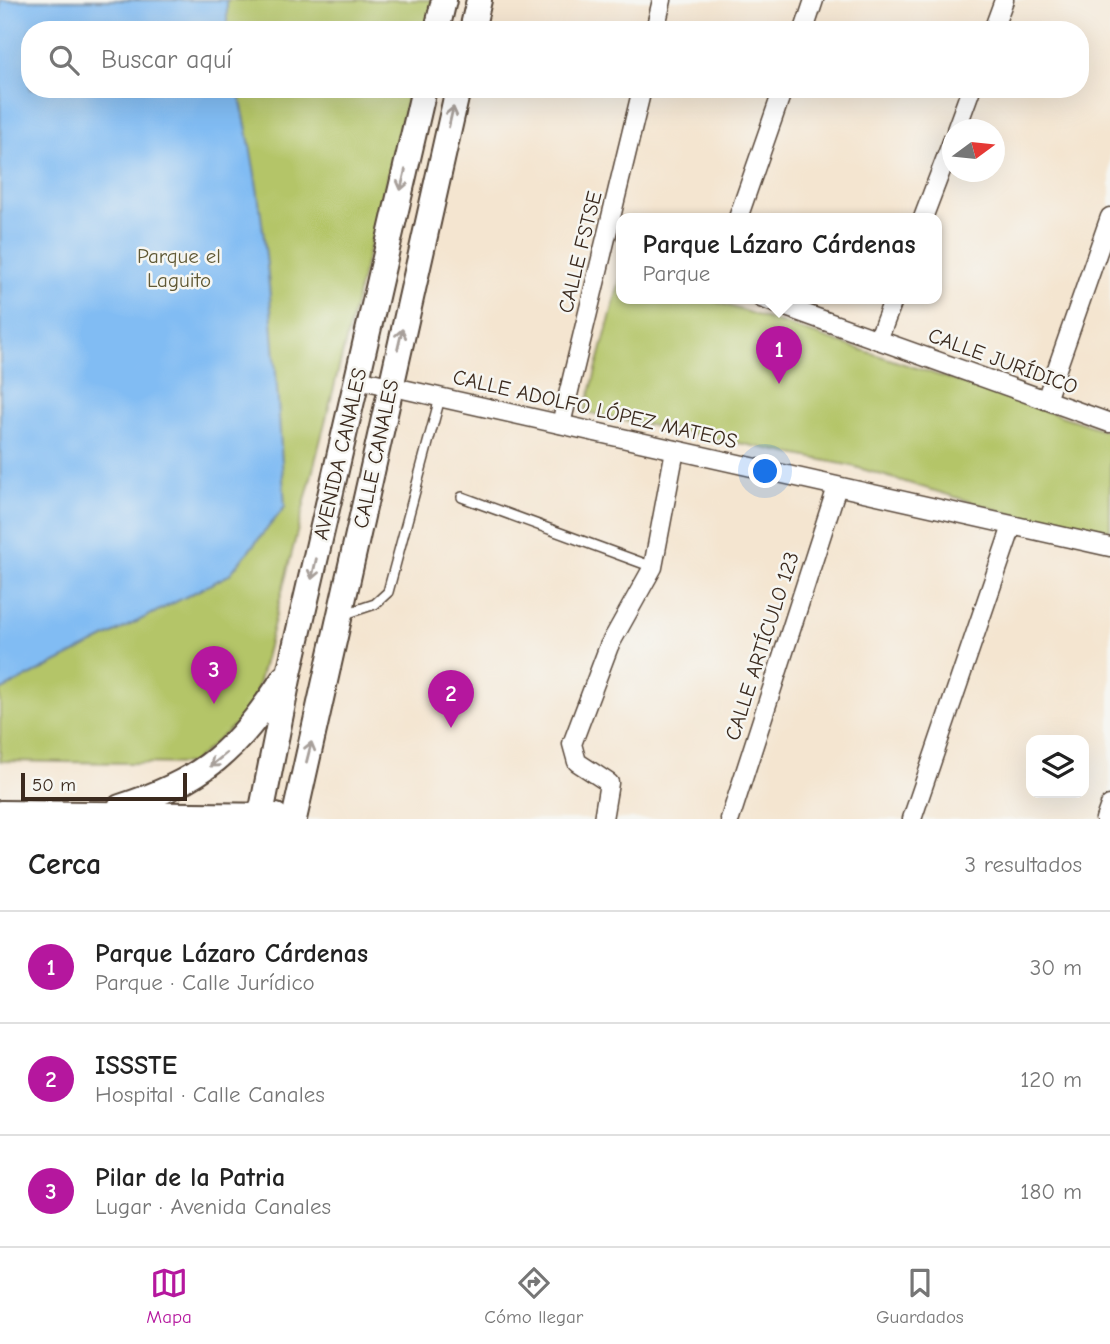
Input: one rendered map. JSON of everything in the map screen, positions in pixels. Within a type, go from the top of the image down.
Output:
[{"type":"main road","points":[[439,21],[444,0]]},
{"type":"main road","points":[[474,21],[479,0]]},
{"type":"main road","name":"AVENIDA CANALES","points":[[261,816],[290,668],[422,98]]},
{"type":"main road","name":"CALLE CANALES","points":[[292,819],[342,615],[390,386],[456,98]]},
{"type":"main road","points":[[100,814],[173,788],[210,766],[256,720],[290,668]]},
{"type":"main road","points":[[0,813],[261,816],[292,819]]},
{"type":"street","points":[[657,21],[662,0]]},
{"type":"street","points":[[807,21],[814,0]]},
{"type":"street","points":[[996,21],[1004,0]]},
{"type":"street","name":"CALLE FSTSE","points":[[620,213],[640,98]]},
{"type":"street","points":[[740,213],[780,98]]},
{"type":"street","points":[[960,119],[968,98]]},
{"type":"street","points":[[925,213],[942,168]]},
{"type":"street","points":[[1046,401],[1110,217]]},
{"type":"street","name":"CALLE FSTSE","points":[[561,425],[614,246]]},
{"type":"street","name":"CALLE JURÍDICO","points":[[778,304],[1110,424]]},
{"type":"street","points":[[878,340],[892,304]]},
{"type":"street","name":"CALLE ADOLFO LÓPEZ MATEOS","points":[[358,379],[1110,547]]},
{"type":"street","points":[[603,819],[609,783],[577,762],[572,744],[609,646],[653,567],[675,450]]},
{"type":"street","name":"CALLE ARTÍCULO 123","points":[[730,819],[837,486]]},
{"type":"street","points":[[912,819],[1012,526]]},
{"type":"street","points":[[1105,819],[1110,805]]},
{"type":"lane","points":[[342,615],[375,604],[388,592],[440,398]]},
{"type":"lane","points":[[461,497],[653,567]]},
{"type":"green space","name":"Parque el Laguito","points":[[0,0],[433,0],[428,21],[21,21],[21,98],[408,98],[252,709],[191,764],[0,761]]},
{"type":"green space","points":[[616,295],[616,304],[723,304],[1110,432],[1110,530],[1028,519],[852,466],[585,412]]},
{"type":"water","name":"Parque el Laguito","points":[[0,0],[227,0],[227,21],[21,21],[21,98],[240,98],[265,245],[285,507],[229,575],[0,691]]},
{"type":"place","name":"Parque Lázaro Cárdenas","points":[[779,384]]},
{"type":"place","name":"Pilar de la Patria","points":[[214,704]]},
{"type":"place","name":"ISSSTE","points":[[451,728]]}]
